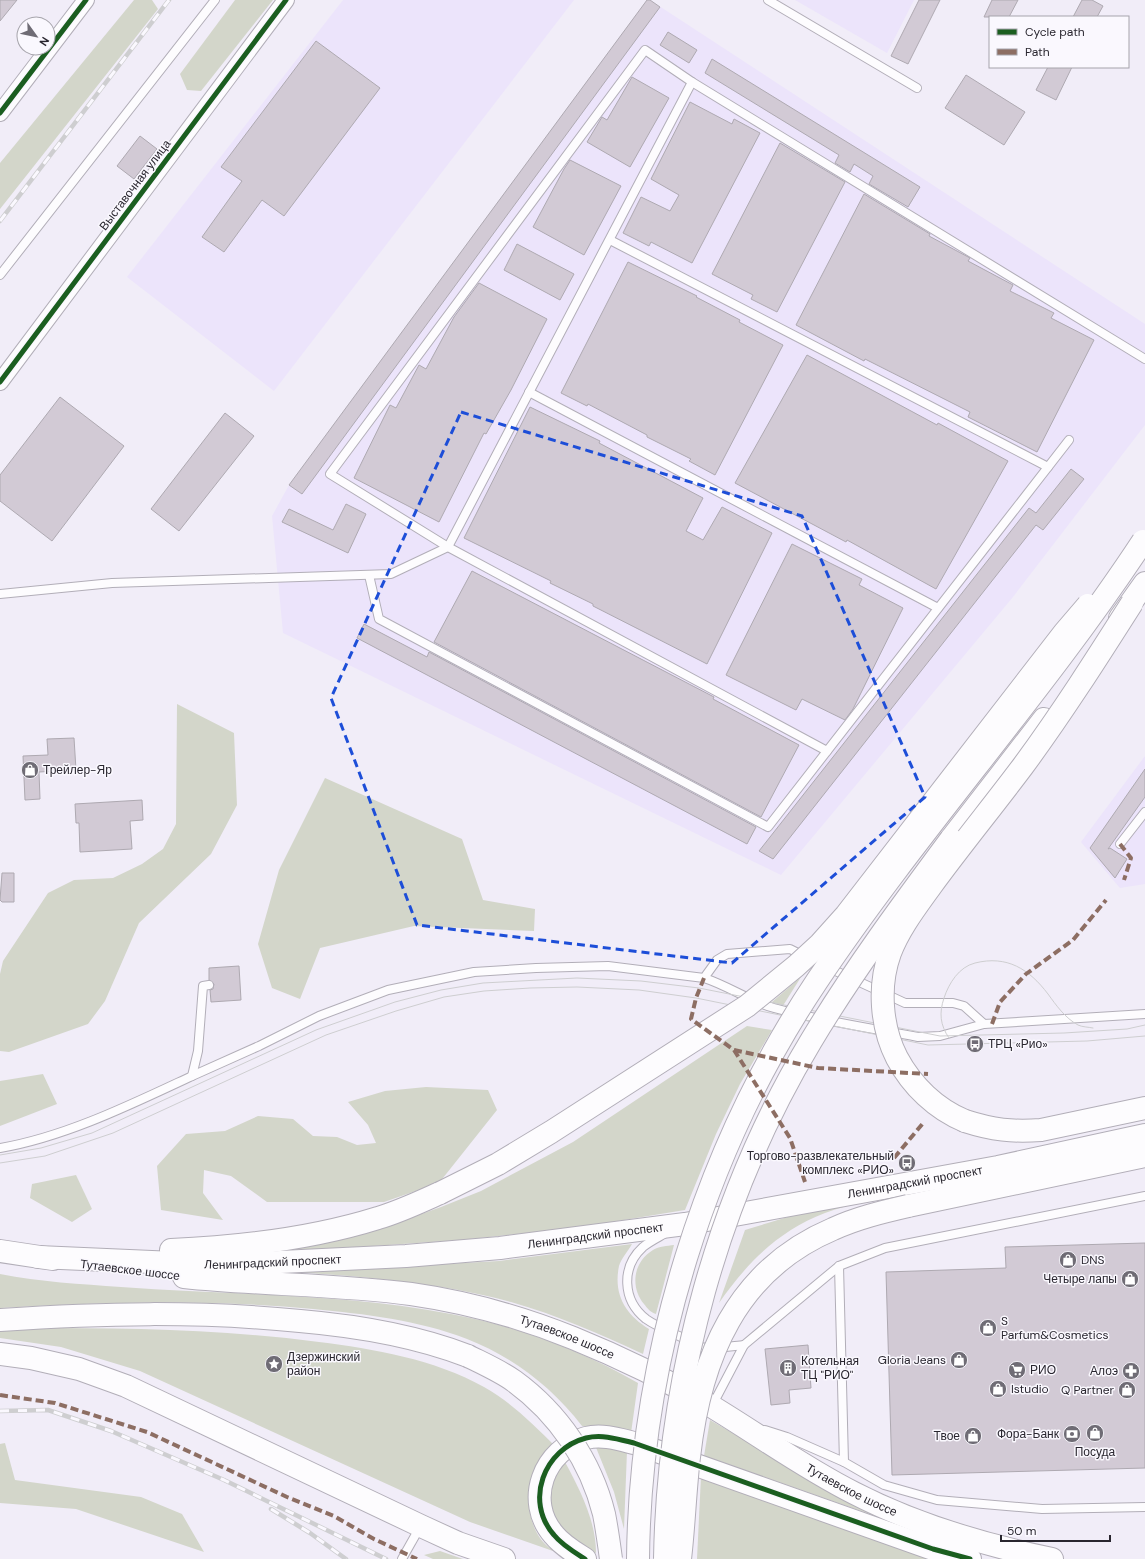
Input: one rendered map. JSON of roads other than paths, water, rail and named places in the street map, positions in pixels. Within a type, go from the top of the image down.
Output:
[{"type":"main road","points":[[0,1252],[38,1257],[227,1248],[289,1239],[378,1218],[440,1192],[498,1164],[558,1128],[747,1006],[796,966],[820,944],[846,914],[1064,633],[1144,539]]},
{"type":"main road","points":[[638,1559],[642,1484],[648,1432],[665,1339],[689,1250],[721,1162],[740,1118],[788,1029],[833,959],[884,887],[1073,641],[1144,539]]},
{"type":"main road","points":[[1145,583],[1081,684],[1028,759],[911,914],[890,954],[884,984],[883,1003],[886,1027],[894,1052],[902,1067],[914,1084],[928,1098],[956,1117],[965,1121],[987,1128],[1006,1131],[1041,1130],[1145,1108]]},
{"type":"main road","points":[[665,1559],[669,1486],[674,1438],[691,1345],[701,1303],[730,1213],[748,1167],[780,1098],[810,1042],[899,909],[1132,603]]},
{"type":"main road","name":"Ленинградский проспект","points":[[38,1257],[220,1265],[406,1256],[576,1240],[685,1224],[998,1167],[1145,1135]]},
{"type":"main road","name":"Ленинградский проспект","points":[[680,1559],[689,1455],[701,1388],[710,1358],[729,1317],[751,1287],[773,1265],[801,1245],[832,1229],[865,1216],[1145,1156]]},
{"type":"main road","name":"Тутаевское шоссе","points":[[38,1257],[126,1271],[203,1279],[365,1289],[449,1300],[491,1310],[572,1338],[641,1369],[711,1406],[854,1493],[906,1517],[980,1541],[1052,1559]]},
{"type":"main road","points":[[0,1320],[91,1314],[152,1313],[272,1318],[364,1328],[397,1334],[434,1344],[468,1356],[498,1371],[531,1394],[566,1433],[584,1461],[594,1484],[604,1514],[611,1559]]},
{"type":"main road","points":[[0,1354],[31,1358],[79,1369],[126,1386],[458,1543],[504,1559]]},
{"type":"main road","points":[[585,1559],[568,1549],[553,1534],[545,1520],[540,1506],[540,1488],[544,1473],[552,1459],[562,1448],[587,1438],[600,1437],[615,1438],[634,1443],[933,1549],[970,1559]]},
{"type":"street","points":[[0,113],[86,0]]},
{"type":"street","name":"Выставочная улица","points":[[0,382],[286,0]]},
{"type":"lane","points":[[0,274],[214,0]]},
{"type":"lane","points":[[768,0],[917,88]]},
{"type":"lane","points":[[827,751],[448,547],[330,474],[645,50],[692,82],[1145,358]]},
{"type":"lane","points":[[0,594],[112,583],[390,574],[448,547],[692,82]]},
{"type":"lane","points":[[610,240],[1048,467]]},
{"type":"lane","points":[[529,392],[938,608]]},
{"type":"lane","points":[[370,575],[379,619],[768,827],[1069,440]]},
{"type":"lane","points":[[1120,844],[1145,812]]},
{"type":"lane","points":[[704,978],[717,960],[727,954],[790,949],[905,1003],[953,1003],[964,1006],[984,1024]]},
{"type":"lane","points":[[0,1148],[21,1144],[94,1119],[259,1046],[319,1016],[388,990],[474,972],[536,968],[608,966],[704,978],[721,983],[742,996],[774,1008],[918,1038],[940,1036],[984,1024],[1105,1018],[1145,1014]]},
{"type":"lane","points":[[192,1076],[198,1051],[203,986],[210,985]]},
{"type":"lane","points":[[711,1406],[744,1345],[839,1266],[885,1248],[1145,1196]]},
{"type":"lane","points":[[685,1224],[644,1246],[635,1255],[629,1268],[626,1281],[631,1300],[646,1319],[702,1348],[744,1345]]},
{"type":"lane","points":[[839,1266],[844,1462]]},
{"type":"lane","points":[[732,1420],[787,1437],[844,1462],[884,1486],[936,1500],[1042,1509],[1145,1507]]},
{"type":"lane","points":[[884,1486],[888,1499],[906,1517]]},
{"type":"lane","points":[[402,1559],[421,1526]]},
{"type":"tram line","points":[[949,1038],[941,1019],[942,1003],[946,992],[955,976],[964,968],[975,963],[987,961],[1007,963],[1025,971],[1041,985],[1069,1019],[1080,1026],[1093,1028]]},
{"type":"tram line","points":[[0,1155],[41,1148],[92,1133],[316,1030],[395,1002],[441,990],[483,983],[577,978],[641,981],[699,988],[940,1036],[1064,1033],[1127,1029],[1145,1025]]},
{"type":"tram line","points":[[0,1163],[45,1156],[113,1133],[326,1035],[396,1011],[444,997],[484,991],[577,987],[639,990],[696,998],[928,1045],[1087,1041],[1145,1036]]},
{"type":"railway","points":[[0,221],[169,0]]},
{"type":"railway","points":[[0,1411],[48,1410],[111,1431],[224,1480],[386,1559]]},
{"type":"railway","points":[[271,1509],[310,1533],[346,1559]]},
{"type":"place","name":"Трейлер-Яр","points":[[30,770]]},
{"type":"place","name":"ТРЦ «Рио»","points":[[975,1044]]},
{"type":"place","name":"Торгово-развлекательный комплекс «РИО»","points":[[907,1163]]},
{"type":"place","name":"DNS","points":[[1068,1260]]},
{"type":"place","name":"Четыре лапы","points":[[1130,1279]]},
{"type":"place","name":"S Parfum&Cosmetics","points":[[988,1328]]},
{"type":"place","name":"Gloria Jeans","points":[[959,1360]]},
{"type":"place","name":"Дзержинский район","points":[[274,1364]]},
{"type":"place","name":"Котельная ТЦ \"РИО\"","points":[[788,1368]]},
{"type":"place","name":"РИО","points":[[1017,1370]]},
{"type":"place","name":"Алоэ","points":[[1131,1371]]},
{"type":"place","name":"Istudio","points":[[998,1389]]},
{"type":"place","name":"Q Partner","points":[[1127,1390]]},
{"type":"place","name":"Посуда","points":[[1095,1433]]},
{"type":"place","name":"Фора-Банк","points":[[1072,1434]]},
{"type":"place","name":"Твое","points":[[973,1436]]}]
